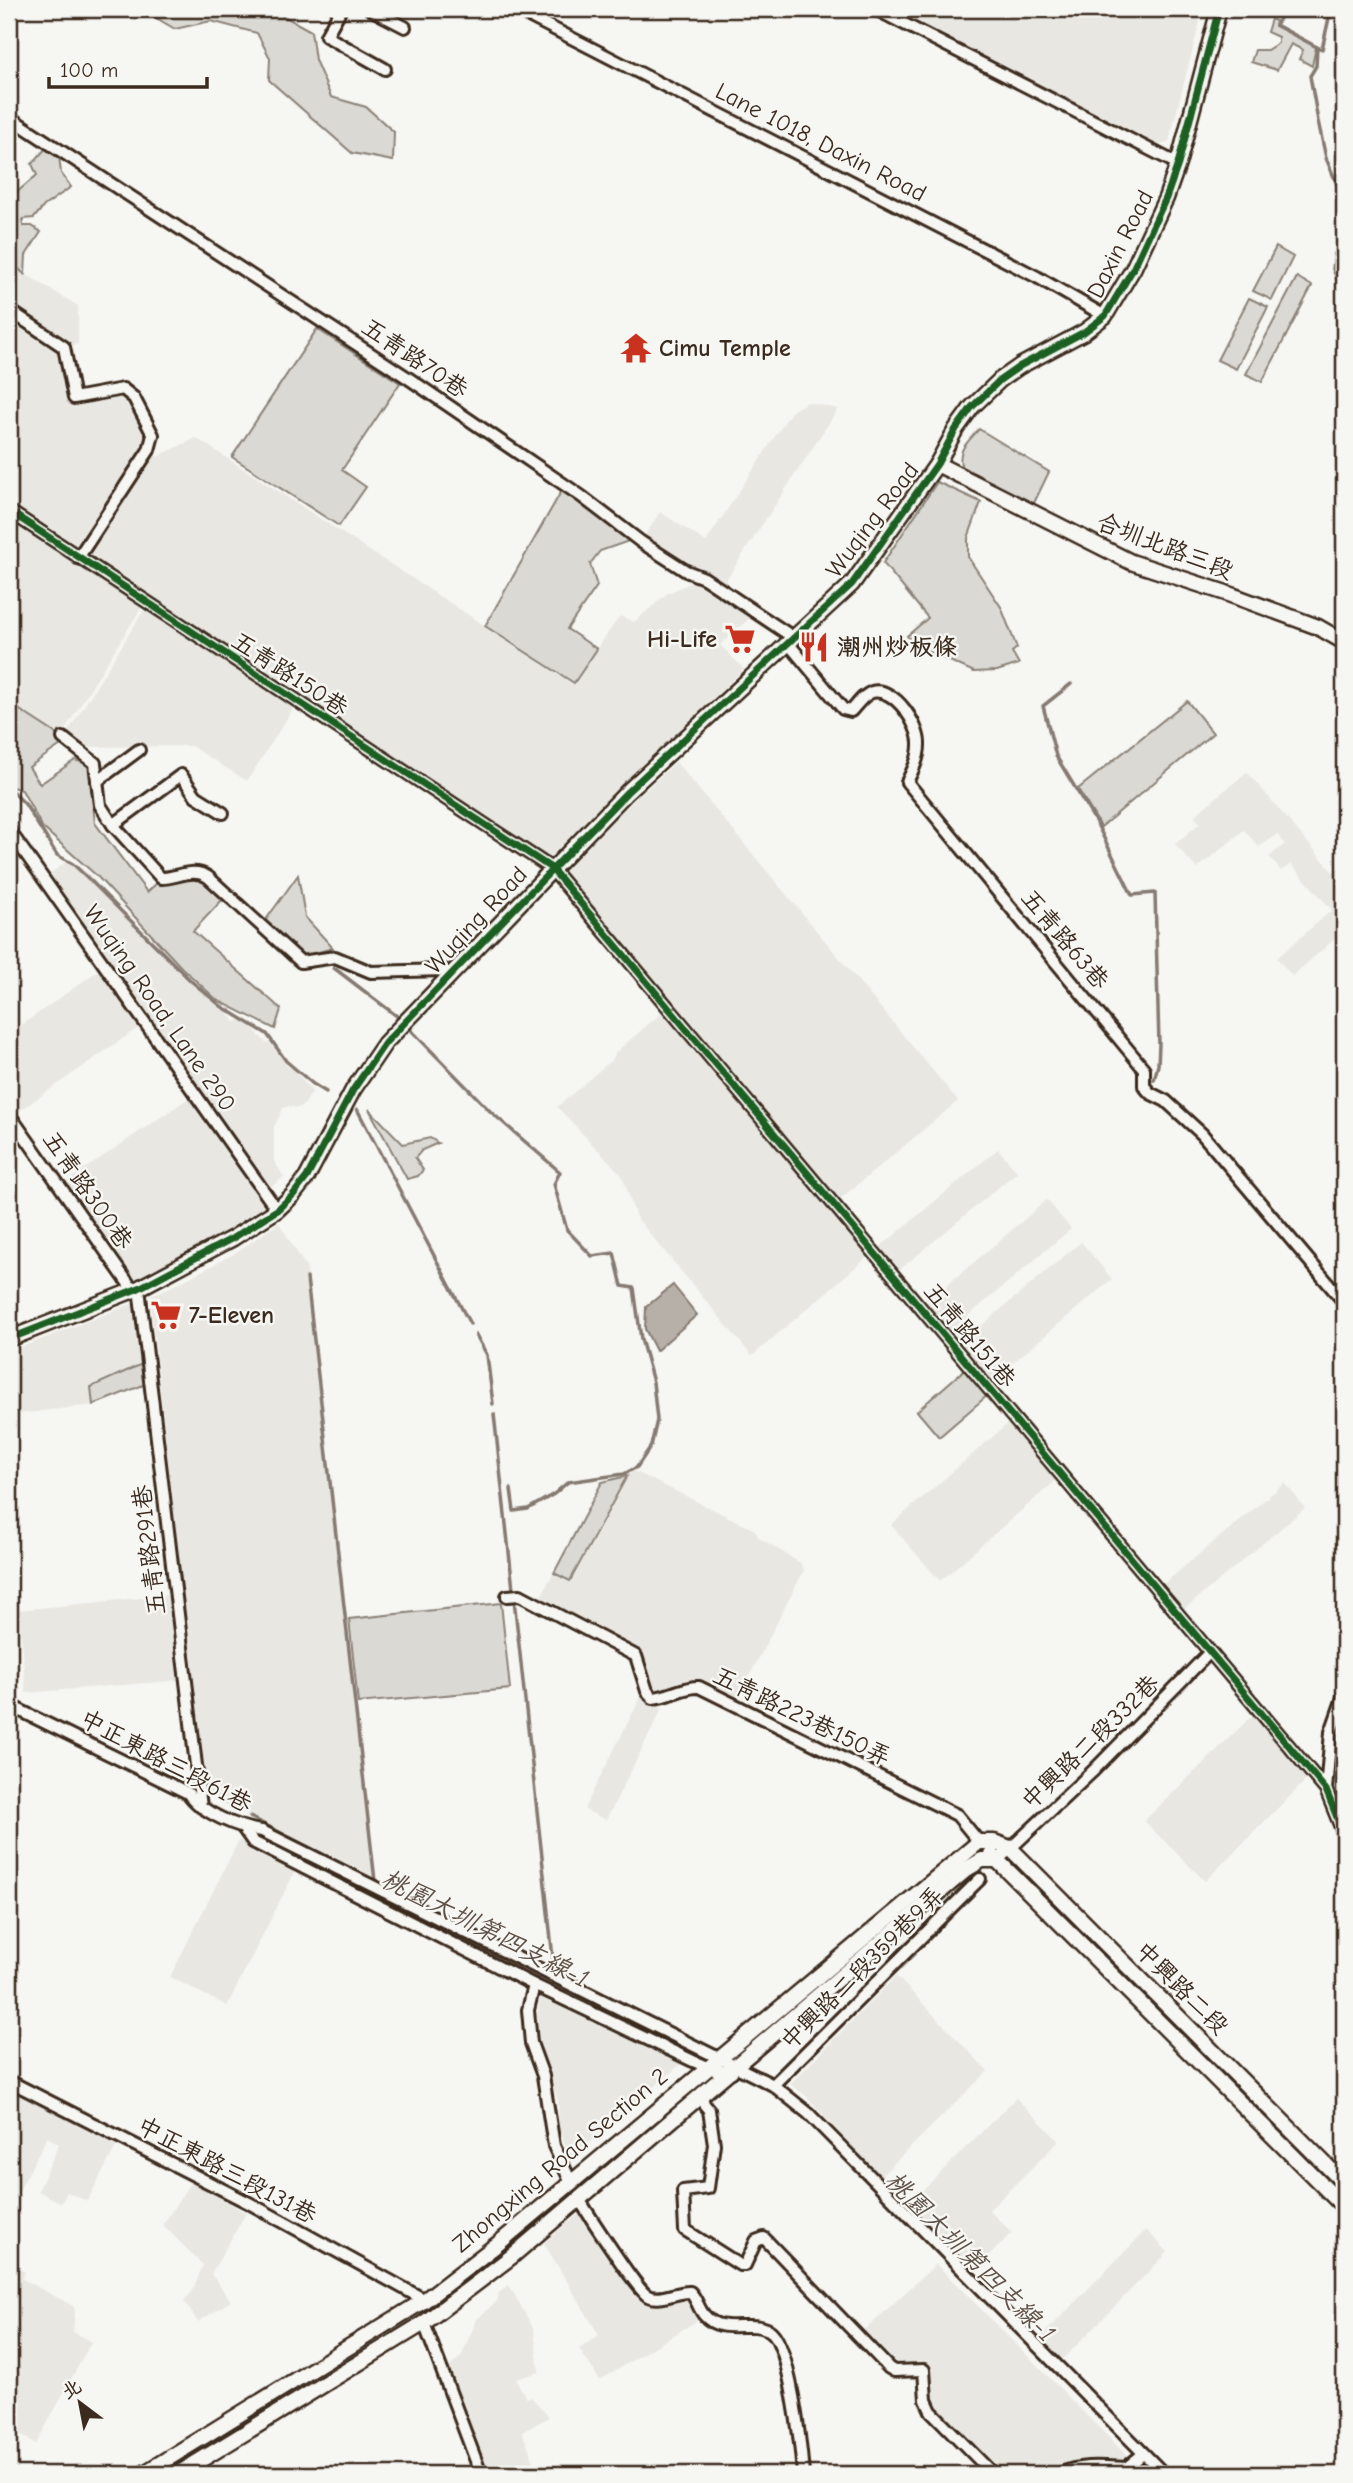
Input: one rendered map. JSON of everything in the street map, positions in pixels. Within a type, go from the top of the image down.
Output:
[{"type":"street","points":[[341,9],[326,36],[385,69]]},
{"type":"street","points":[[370,9],[405,26]]},
{"type":"street","name":"Lane 1018, Daxin Road","points":[[515,9],[1024,271],[1105,316]]},
{"type":"street","points":[[875,9],[1178,164]]},
{"type":"street","name":"Daxin Road","points":[[937,464],[956,429],[972,407],[1000,380],[1020,366],[1084,332],[1105,316],[1166,198],[1178,164],[1219,9]]},
{"type":"street","name":"五青路70巷","points":[[9,117],[408,378],[581,496],[641,542],[686,571],[705,578],[791,641]]},
{"type":"street","points":[[9,310],[64,347],[74,398],[123,389],[134,398],[153,435],[149,450],[78,558]]},
{"type":"street","name":"Wuqing Road","points":[[9,1339],[136,1289],[233,1238],[277,1210],[293,1195],[307,1177],[354,1090],[385,1043],[627,792],[852,584],[937,464]]},
{"type":"street","name":"合圳北路三段","points":[[937,464],[1048,523],[1130,562],[1318,627],[1344,642]]},
{"type":"street","name":"五青路150巷","points":[[9,511],[551,868]]},
{"type":"street","name":"五青路63巷","points":[[791,641],[843,709],[851,711],[868,694],[876,691],[890,695],[905,708],[915,723],[920,742],[917,760],[907,782],[1144,1069],[1144,1086],[1150,1093],[1166,1101],[1202,1134],[1344,1302]]},
{"type":"street","points":[[63,738],[95,763],[100,805],[113,825],[161,878],[200,872],[302,962],[335,957],[371,972],[444,970],[451,976]]},
{"type":"street","points":[[97,781],[139,750]]},
{"type":"street","points":[[113,825],[181,775],[196,796],[223,813]]},
{"type":"street","name":"Wuqing Road, Lane 290","points":[[9,830],[277,1210]]},
{"type":"street","name":"五青路151巷","points":[[551,868],[1326,1790],[1344,1835]]},
{"type":"street","name":"五青路300巷","points":[[9,1114],[136,1289]]},
{"type":"street","name":"五青路291巷","points":[[136,1289],[201,1807]]},
{"type":"street","name":"五青路223巷150弄","points":[[507,1596],[520,1595],[636,1656],[647,1691],[653,1698],[699,1687],[957,1815],[979,1842]]},
{"type":"street","name":"中興路二段332巷","points":[[998,1860],[1093,1771],[1210,1652]]},
{"type":"street","points":[[1326,1790],[1331,1732],[1344,1695]]},
{"type":"street","name":"中正東路三段61巷","points":[[9,1705],[188,1793],[194,1803],[201,1807],[243,1828],[262,1831],[712,2063]]},
{"type":"street","points":[[243,1828],[254,1842],[534,1985],[712,2063],[736,2069],[773,2085],[808,2113],[1141,2456],[1164,2474]]},
{"type":"street","points":[[979,1842],[994,1842],[1010,1849]]},
{"type":"street","name":"中興路二段","points":[[979,1842],[1344,2207]]},
{"type":"street","name":"Zhongxing Road Section 2","points":[[143,2474],[425,2300],[499,2243],[979,1842]]},
{"type":"street","name":"中興路二段","points":[[1010,1849],[1344,2183]]},
{"type":"street","name":"Zhongxing Road Section 2","points":[[178,2474],[424,2323],[511,2257],[736,2069],[967,1869],[982,1860],[998,1860]]},
{"type":"street","name":"中興路二段359巷9弄","points":[[773,2085],[980,1880]]},
{"type":"street","points":[[534,1985],[528,2010],[531,2043],[543,2076],[554,2146],[579,2199],[643,2293],[657,2298],[690,2292],[703,2315],[716,2324],[733,2328],[748,2325],[772,2331],[778,2340],[793,2393],[803,2474]]},
{"type":"street","points":[[1229,2091],[1241,2080]]},
{"type":"street","name":"中正東路三段131巷","points":[[9,2081],[249,2203],[425,2300]]},
{"type":"street","points":[[702,2096],[704,2105],[709,2110],[714,2144],[708,2188],[683,2191],[685,2230],[740,2265],[745,2265],[756,2241],[764,2238],[889,2368],[894,2371],[924,2370],[926,2400],[931,2411],[993,2474]]},
{"type":"street","points":[[425,2300],[424,2323],[481,2474]]},
{"type":"street","points":[[1060,2474],[1067,2470],[1093,2467],[1126,2468],[1141,2456]]},
{"type":"shaded area","points":[[141,9],[271,9],[311,31],[315,60],[331,97],[366,107],[394,132],[393,161],[352,153],[269,80],[270,58],[257,33],[211,21],[175,29]]},
{"type":"shaded area","points":[[890,9],[1203,9],[1169,141],[1158,147]]},
{"type":"shaded area","points":[[1271,19],[1276,21],[1275,26],[1316,47],[1312,66],[1299,59],[1303,50],[1291,44],[1277,70],[1251,62],[1255,50],[1267,50],[1278,43],[1278,37],[1267,32]]},
{"type":"shaded area","points":[[46,148],[59,156],[61,173],[71,187],[44,206],[34,218],[23,219],[23,226],[32,226],[41,232],[26,255],[25,275],[9,259],[9,199],[37,175],[32,164]]},
{"type":"shaded area","points":[[1276,247],[1293,257],[1272,300],[1253,291]]},
{"type":"shaded area","points":[[9,259],[27,275],[78,306],[78,344],[60,348],[71,404],[122,395],[129,401],[157,457],[196,438],[573,683],[620,616],[634,622],[668,593],[699,579],[753,615],[720,645],[744,669],[548,858],[9,503]]},
{"type":"shaded area","points":[[1297,277],[1312,286],[1262,382],[1246,374]]},
{"type":"shaded area","points":[[1249,298],[1268,307],[1236,369],[1217,360]]},
{"type":"shaded area","points":[[317,329],[400,383],[342,470],[366,487],[339,526],[232,457]]},
{"type":"shaded area","points":[[807,402],[838,409],[724,583],[702,570],[686,565],[644,537],[660,512],[706,542],[792,411]]},
{"type":"shaded area","points":[[979,429],[1049,472],[1032,507],[962,469],[962,452]]},
{"type":"shaded area","points":[[937,482],[981,502],[968,538],[968,557],[1001,607],[1017,648],[1012,652],[1019,664],[997,671],[974,672],[914,645],[907,636],[928,618],[883,563]]},
{"type":"shaded area","points":[[562,490],[629,541],[600,551],[590,564],[597,586],[567,629],[597,649],[574,683],[485,626]]},
{"type":"shaded area","points":[[9,517],[143,605],[62,734],[55,733],[9,703]]},
{"type":"shaded area","points":[[146,607],[295,706],[247,781],[191,746],[83,747],[66,735]]},
{"type":"shaded area","points":[[1187,701],[1213,733],[1101,827],[1078,789]]},
{"type":"shaded area","points":[[9,703],[55,733],[61,745],[29,767],[40,784],[75,760],[89,765],[95,823],[147,892],[157,883],[172,883],[192,875],[203,877],[224,898],[193,931],[281,1009],[275,1029],[217,1000],[182,968],[97,876],[42,827],[22,790],[9,786]]},
{"type":"shaded area","points":[[676,762],[958,1101],[839,1200],[560,868]]},
{"type":"shaded area","points":[[1247,772],[1333,872],[1341,866],[1344,870],[1344,931],[1292,976],[1277,958],[1332,910],[1291,864],[1281,871],[1269,857],[1285,844],[1277,834],[1259,847],[1244,830],[1197,869],[1175,844],[1200,823],[1194,816]]},
{"type":"shaded area","points":[[69,860],[87,872],[139,931],[143,929],[153,941],[157,940],[208,997],[217,1000],[235,1022],[245,1019],[266,1043],[269,1042],[289,1068],[292,1067],[312,1092],[304,1105],[283,1108],[274,1127],[274,1161],[284,1177],[269,1188],[50,874]]},
{"type":"shaded area","points":[[298,875],[305,917],[333,948],[304,956],[265,921]]},
{"type":"shaded area","points":[[102,968],[142,1025],[15,1114],[9,1105],[9,1034]]},
{"type":"shaded area","points":[[665,1010],[871,1254],[752,1356],[636,1217],[622,1175],[557,1107]]},
{"type":"shaded area","points":[[192,1096],[270,1204],[194,1251],[132,1281],[64,1183]]},
{"type":"shaded area","points":[[369,1109],[403,1144],[430,1138],[438,1143],[422,1150],[415,1158],[423,1170],[418,1176],[407,1179]]},
{"type":"shaded area","points":[[998,1149],[1017,1172],[898,1271],[879,1248]]},
{"type":"shaded area","points":[[1047,1200],[1071,1229],[949,1332],[925,1304]]},
{"type":"shaded area","points":[[279,1223],[307,1269],[374,1877],[205,1794],[150,1296],[232,1255]]},
{"type":"shaded area","points":[[1081,1242],[1112,1279],[991,1381],[960,1344]]},
{"type":"shaded area","points":[[673,1285],[697,1315],[656,1351],[645,1329],[646,1307]]},
{"type":"shaded area","points":[[134,1303],[142,1364],[91,1387],[93,1405],[9,1415],[9,1352]]},
{"type":"shaded area","points":[[142,1364],[146,1384],[93,1405],[91,1387]]},
{"type":"shaded area","points":[[965,1369],[988,1395],[939,1437],[917,1411]]},
{"type":"shaded area","points":[[1011,1421],[1060,1477],[940,1581],[891,1525]]},
{"type":"shaded area","points":[[634,1471],[755,1530],[758,1537],[800,1563],[804,1570],[737,1700],[697,1681],[657,1693],[652,1689],[641,1651],[539,1600],[553,1574],[571,1582],[629,1475]]},
{"type":"shaded area","points":[[627,1476],[570,1581],[554,1573],[602,1482]]},
{"type":"shaded area","points":[[1285,1483],[1305,1508],[1182,1611],[1161,1586]]},
{"type":"shaded area","points":[[172,1595],[182,1680],[26,1693],[19,1610]]},
{"type":"shaded area","points":[[501,1603],[510,1689],[358,1703],[349,1619]]},
{"type":"shaded area","points":[[643,1693],[653,1705],[663,1707],[606,1820],[584,1809]]},
{"type":"shaded area","points":[[1254,1714],[1308,1778],[1205,1881],[1144,1821]]},
{"type":"shaded area","points":[[239,1840],[296,1869],[227,2006],[170,1977]]},
{"type":"shaded area","points":[[896,1976],[988,2071],[880,2177],[804,2094],[790,2084]]},
{"type":"shaded area","points":[[540,1997],[681,2064],[570,2159],[559,2126],[558,2101],[536,2030]]},
{"type":"shaded area","points":[[9,2086],[118,2143],[87,2201],[67,2192],[61,2203],[38,2191],[59,2144],[47,2137],[9,2210]]},
{"type":"shaded area","points":[[1016,2098],[1059,2141],[989,2210],[1012,2233],[974,2271],[908,2205]]},
{"type":"shaded area","points":[[191,2181],[246,2213],[211,2274],[231,2301],[198,2322],[184,2301],[192,2292],[203,2265],[163,2225]]},
{"type":"shaded area","points":[[582,2211],[642,2297],[685,2295],[700,2319],[600,2380],[579,2349],[599,2335],[544,2243]]},
{"type":"shaded area","points":[[1146,2230],[1168,2252],[1060,2362],[1038,2340]]},
{"type":"shaded area","points":[[9,2264],[25,2272],[22,2279],[73,2306],[73,2332],[91,2342],[36,2444],[9,2427]]},
{"type":"shaded area","points":[[936,2264],[1131,2460],[1125,2464],[1053,2474],[1004,2474],[933,2404],[927,2369],[895,2367],[863,2332]]},
{"type":"shaded area","points":[[509,2285],[534,2330],[539,2372],[516,2379],[526,2398],[531,2397],[549,2417],[522,2432],[539,2474],[486,2474],[447,2369],[461,2357],[477,2319],[498,2300],[499,2293]]},
{"type":"waterway","points":[[1284,9],[1276,25],[1317,47],[1316,66],[1310,76],[1326,158],[1344,201]]},
{"type":"waterway","points":[[1317,47],[1322,49],[1331,9]]},
{"type":"waterway","points":[[1338,239],[1344,202]]},
{"type":"waterway","points":[[1335,253],[1333,269],[1344,294]]},
{"type":"waterway","points":[[1071,684],[1043,706],[1056,756],[1097,824],[1132,895],[1155,893],[1159,1045],[1154,1080]]},
{"type":"waterway","points":[[9,788],[25,804],[57,855],[73,864],[191,981],[221,1006],[267,1034],[286,1061],[326,1092]]},
{"type":"waterway","points":[[334,968],[402,1020]]},
{"type":"waterway","points":[[407,1026],[491,1112],[560,1172],[554,1184],[567,1230],[592,1256],[614,1253],[622,1286],[634,1288],[641,1339],[653,1382],[657,1420],[651,1446],[637,1467],[624,1474],[568,1482],[554,1494],[528,1509],[514,1511],[511,1489]]},
{"type":"waterway","points":[[357,1109],[470,1324]]},
{"type":"waterway","points":[[250,1817],[375,1881],[307,1278]]},
{"type":"waterway","points":[[476,1335],[487,1355],[493,1404]]},
{"type":"waterway","points":[[494,1414],[513,1589]]},
{"type":"waterway","points":[[514,1599],[553,1958],[549,1968]]},
{"type":"waterway","name":"桃園大圳第四支線-1","points":[[97,1754],[186,1799]]},
{"type":"waterway","name":"桃園大圳第四支線-1","points":[[261,1837],[692,2055]]},
{"type":"waterway","name":"桃園大圳第四支線-1","points":[[1005,2320],[1139,2456]]},
{"type":"cycle path","points":[[9,1339],[139,1288],[233,1238],[277,1210],[307,1177],[353,1090],[385,1043],[627,792],[852,584],[937,464],[956,429],[972,407],[1000,380],[1020,366],[1084,332],[1105,316],[1133,269],[1166,198],[1178,164],[1219,9]]},
{"type":"cycle path","points":[[9,511],[551,868],[1326,1790],[1344,1835]]},
{"type":"place","name":"Cimu Temple","points":[[636,348]]},
{"type":"place","name":"Hi-Life","points":[[740,639]]},
{"type":"place","name":"潮州炒板條","points":[[814,647]]},
{"type":"place","name":"7-Eleven","points":[[166,1315]]}]
